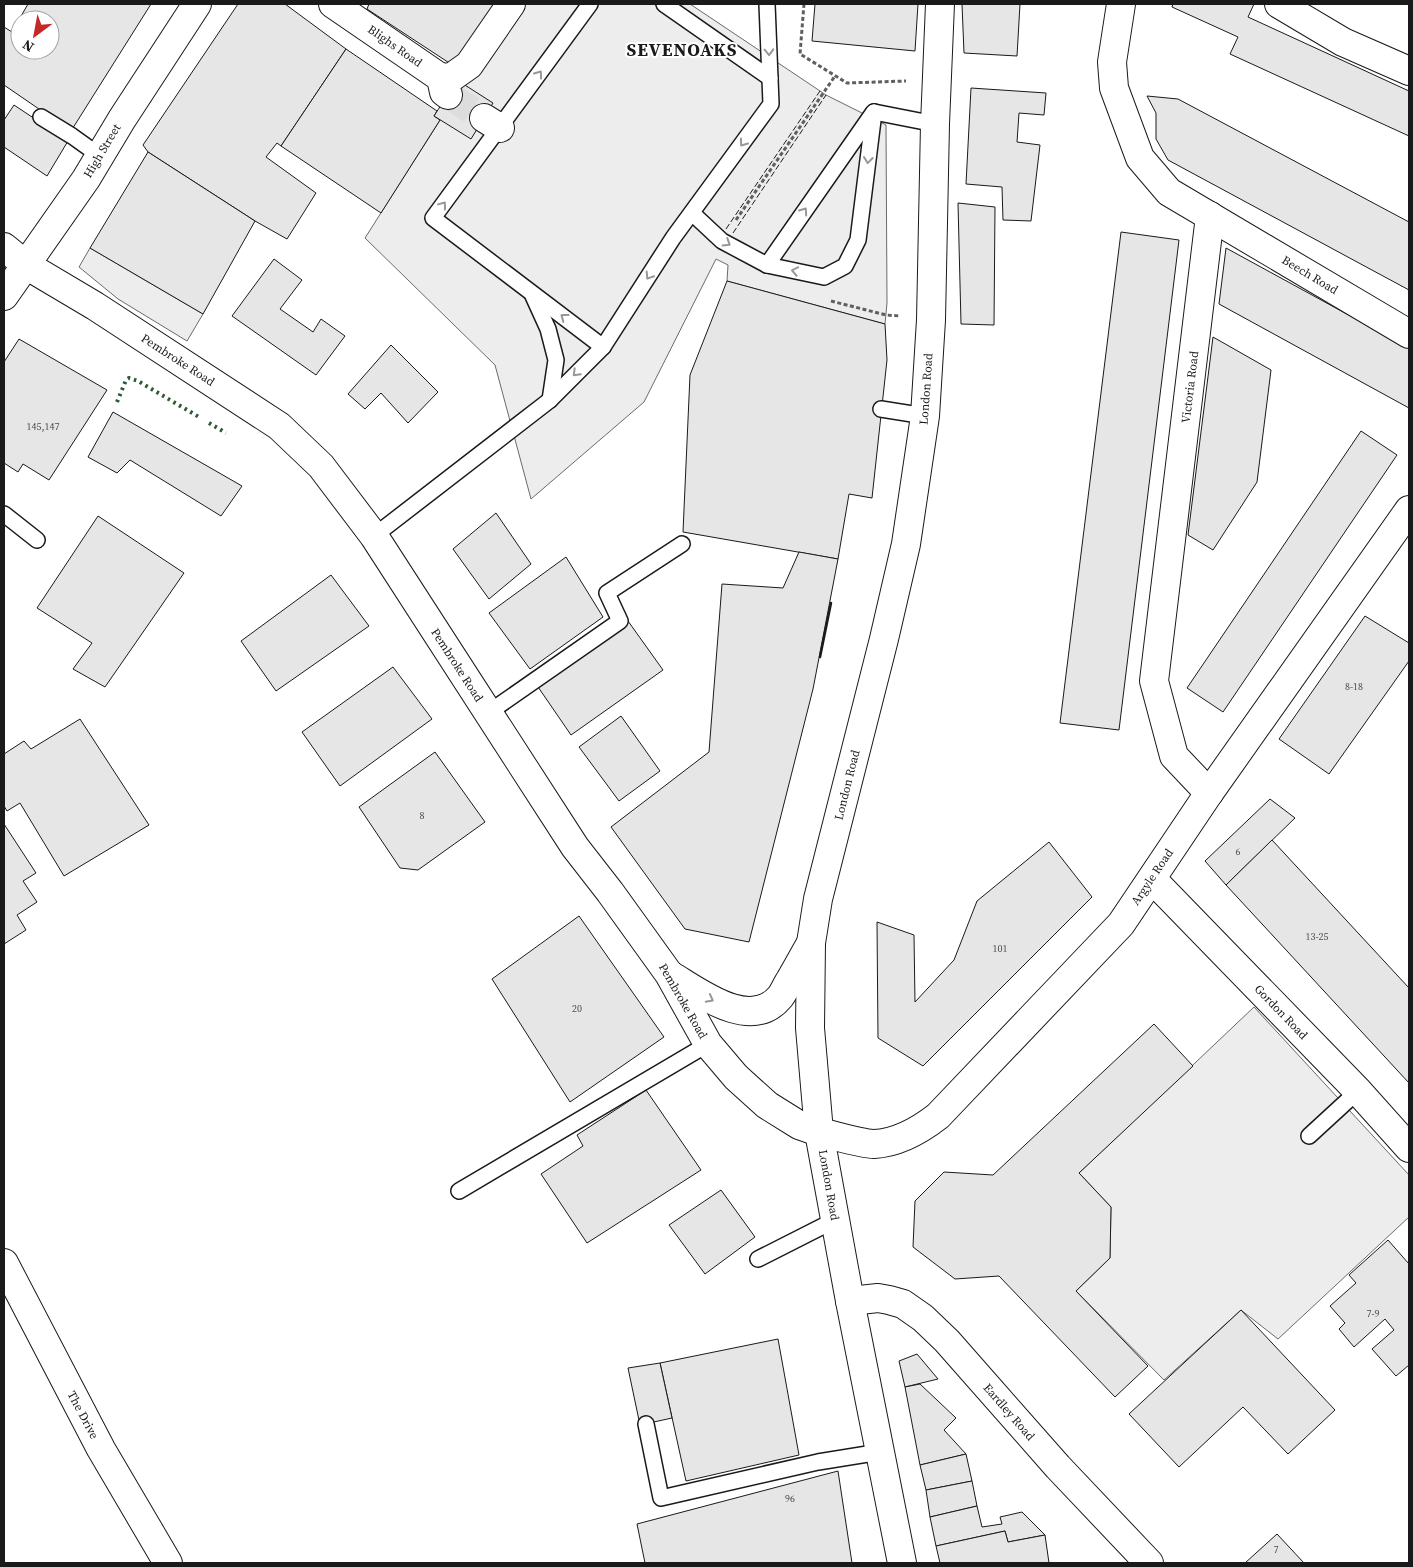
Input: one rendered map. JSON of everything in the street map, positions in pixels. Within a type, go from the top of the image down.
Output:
[{"type":"street","name":"High Street","points":[[4,296],[100,156],[197,4]]},
{"type":"street","name":"Blighs Road","points":[[333,4],[444,86],[452,77],[469,66],[511,4]]},
{"type":"street","name":"London Road","points":[[902,1563],[834,1220],[820,1132],[810,1028],[811,943],[818,899],[884,639],[906,544],[925,416],[931,320],[935,124],[940,4]]},
{"type":"street","points":[[1121,4],[1112,62],[1114,88],[1140,158],[1169,192],[1210,216]]},
{"type":"street","points":[[1279,4],[1343,42],[1409,71]]},
{"type":"street","name":"Beech Road","points":[[1210,216],[1409,334]]},
{"type":"street","name":"Victoria Road","points":[[1209,793],[1174,756],[1154,681],[1210,216]]},
{"type":"street","name":"Pembroke Road","points":[[4,247],[26,265],[95,306],[279,426],[321,466],[374,536],[575,847],[669,974],[708,1044],[736,1077],[767,1105],[799,1125],[820,1132]]},
{"type":"street","name":"Argyle Road","points":[[820,1132],[872,1144],[888,1142],[922,1128],[938,1116],[1121,924],[1209,793],[1409,510]]},
{"type":"street","name":"Gordon Road","points":[[1152,879],[1358,1091],[1409,1148]]},
{"type":"street","points":[[669,974],[712,1001],[730,1008],[751,1012],[769,1007],[780,997],[811,943]]},
{"type":"street","name":"The Drive","points":[[4,1263],[100,1449],[168,1563]]},
{"type":"street","name":"Eardley Road","points":[[850,1301],[878,1298],[888,1300],[903,1304],[923,1318],[947,1341],[1058,1467],[1150,1563]]},
{"type":"lane","points":[[590,4],[492,123],[433,218],[603,347]]},
{"type":"lane","points":[[664,4],[770,78]]},
{"type":"lane","points":[[374,536],[550,400],[603,347],[669,245],[771,104],[767,4]]},
{"type":"lane","points":[[692,213],[722,241],[766,266],[824,277],[845,266],[858,240],[874,112]]},
{"type":"lane","points":[[874,112],[935,124]]},
{"type":"lane","points":[[766,266],[874,112]]},
{"type":"lane","points":[[41,117],[100,156]]},
{"type":"lane","points":[[531,292],[548,329],[556,360],[550,400]]},
{"type":"lane","points":[[881,409],[925,416]]},
{"type":"lane","points":[[4,514],[37,540]]},
{"type":"lane","points":[[488,713],[620,621],[607,593],[682,544]]},
{"type":"lane","points":[[459,1191],[708,1044]]},
{"type":"lane","points":[[1309,1136],[1358,1091]]},
{"type":"lane","points":[[758,1259],[834,1220]]},
{"type":"lane","points":[[646,1424],[661,1498],[818,1462],[880,1452]]},
{"type":"path","points":[[804,4],[800,54],[847,83],[907,81]]},
{"type":"path","points":[[722,241],[835,76]]},
{"type":"shaded area","points":[[514,4],[690,4],[826,95],[886,125],[887,303],[885,324],[727,281],[728,265],[716,259],[644,402],[531,499],[495,365],[365,238]]},
{"type":"shaded area","points":[[90,248],[203,314],[187,341],[118,299],[79,267]]},
{"type":"shaded area","points":[[1254,1007],[1409,1175],[1409,1217],[1278,1339],[1241,1310],[1164,1380],[1076,1291],[1110,1258],[1111,1207],[1079,1173]]},
{"type":"building","points":[[28,4],[151,4],[71,131],[4,85],[4,27],[10,31],[10,60],[60,60],[60,10],[25,10]]},
{"type":"building","points":[[238,4],[285,4],[346,49],[281,146],[277,143],[266,157],[316,193],[287,239],[255,221],[148,152],[143,145]]},
{"type":"building","points":[[369,4],[504,4],[460,70],[367,9]]},
{"type":"building","points":[[815,4],[918,4],[915,51],[812,41]]},
{"type":"building","points":[[962,4],[1020,4],[1017,56],[964,53]]},
{"type":"building","points":[[1173,4],[1254,4],[1248,17],[1409,91],[1409,136],[1230,54],[1238,37],[1172,7]]},
{"type":"building","points":[[346,49],[437,111],[434,116],[440,120],[381,213],[281,146]]},
{"type":"building","points":[[457,80],[493,103],[471,139],[434,116]]},
{"type":"building","points":[[971,88],[1046,93],[1044,115],[1019,113],[1017,142],[1040,145],[1031,221],[1003,220],[1002,187],[966,184]]},
{"type":"building","points":[[1147,96],[1178,99],[1409,222],[1409,290],[1168,160],[1156,139],[1156,113]]},
{"type":"building","points":[[14,105],[68,141],[47,176],[4,147],[4,120]]},
{"type":"building","points":[[148,152],[255,221],[203,314],[90,248]]},
{"type":"building","points":[[958,203],[995,207],[994,325],[961,324]]},
{"type":"building","points":[[1121,232],[1179,240],[1119,730],[1060,723]]},
{"type":"building","points":[[1226,248],[1409,348],[1409,408],[1219,304]]},
{"type":"building","points":[[274,259],[302,280],[280,309],[313,332],[321,319],[345,336],[316,375],[232,316]]},
{"type":"building","points":[[727,281],[885,324],[887,360],[872,498],[849,494],[838,559],[683,532],[690,375]]},
{"type":"building","points":[[1213,337],[1271,370],[1257,482],[1213,550],[1188,535]]},
{"type":"building","points":[[19,339],[107,390],[49,480],[23,464],[18,472],[4,463],[4,362]]},
{"type":"building","points":[[391,345],[438,392],[408,423],[381,393],[365,409],[348,394]]},
{"type":"building","points":[[113,412],[242,486],[221,516],[130,460],[117,473],[88,457]]},
{"type":"building","points":[[1361,431],[1397,455],[1223,712],[1187,688]]},
{"type":"building","points":[[496,513],[531,564],[489,599],[453,549]]},
{"type":"building","points":[[98,516],[184,573],[105,687],[73,669],[92,643],[37,608]]},
{"type":"building","points":[[799,552],[838,559],[813,689],[749,942],[685,929],[611,827],[709,752],[722,584],[783,588]]},
{"type":"building","points":[[566,557],[603,617],[530,669],[489,613]]},
{"type":"building","points":[[331,575],[369,626],[276,691],[241,641]]},
{"type":"building","points":[[1365,616],[1409,643],[1409,661],[1329,774],[1279,739]]},
{"type":"building","points":[[628,621],[663,670],[571,735],[536,684]]},
{"type":"building","points":[[393,667],[432,719],[340,786],[302,732]]},
{"type":"building","points":[[621,716],[660,771],[619,801],[579,747]]},
{"type":"building","points":[[80,719],[149,825],[64,876],[20,803],[7,811],[4,806],[4,754],[24,741],[31,749]]},
{"type":"building","points":[[435,752],[485,822],[418,870],[400,868],[359,807]]},
{"type":"building","points":[[1270,799],[1295,818],[1226,885],[1205,861]]},
{"type":"building","points":[[4,824],[36,873],[23,881],[37,902],[17,915],[26,930],[4,944]]},
{"type":"building","points":[[1272,840],[1409,988],[1409,1083],[1226,885]]},
{"type":"building","points":[[1049,842],[1092,897],[923,1066],[878,1038],[877,922],[914,935],[915,1002],[954,960],[977,901]]},
{"type":"building","points":[[579,916],[664,1037],[570,1102],[492,979]]},
{"type":"building","points":[[1154,1024],[1193,1066],[1079,1173],[1111,1207],[1110,1258],[1076,1291],[1148,1366],[1115,1397],[999,1276],[955,1279],[913,1247],[915,1201],[944,1172],[993,1175]]},
{"type":"building","points":[[646,1090],[701,1170],[587,1243],[541,1174],[583,1146],[577,1135]]},
{"type":"building","points":[[721,1190],[755,1237],[705,1274],[669,1225]]},
{"type":"building","points":[[1388,1240],[1409,1264],[1409,1365],[1396,1376],[1372,1349],[1394,1330],[1385,1319],[1354,1347],[1339,1329],[1345,1323],[1330,1306],[1356,1283],[1349,1275]]},
{"type":"building","points":[[1241,1310],[1335,1410],[1288,1454],[1243,1407],[1179,1467],[1129,1414]]},
{"type":"building","points":[[778,1339],[799,1455],[686,1481],[660,1363]]},
{"type":"building","points":[[917,1354],[938,1379],[905,1387],[899,1361]]},
{"type":"building","points":[[660,1363],[672,1418],[640,1425],[628,1368]]},
{"type":"building","points":[[920,1384],[956,1418],[944,1430],[966,1454],[920,1465],[905,1387]]},
{"type":"building","points":[[966,1454],[972,1481],[926,1490],[920,1465]]},
{"type":"building","points":[[838,1471],[852,1563],[645,1563],[637,1524]]},
{"type":"building","points":[[972,1481],[977,1506],[930,1517],[926,1490]]},
{"type":"building","points":[[977,1506],[982,1527],[1002,1524],[1000,1517],[1022,1512],[1045,1535],[1008,1542],[1005,1531],[936,1546],[930,1517]]},
{"type":"building","points":[[1005,1531],[1008,1542],[1045,1535],[1049,1563],[940,1563],[936,1546]]},
{"type":"building","points":[[1277,1534],[1304,1563],[1245,1563]]},
{"type":"tunnel","points":[[448,95],[484,118]]},
{"type":"hedge","points":[[117,402],[126,380],[129,378],[138,381],[199,417]]},
{"type":"hedge","points":[[209,423],[226,433]]},
{"type":"fence","points":[[726,229],[820,91]]},
{"type":"fence","points":[[733,233],[826,95]]},
{"type":"wall","points":[[820,657],[831,603]]},
{"type":"district","name":"SEVENOAKS","points":[[682,50]]}]
